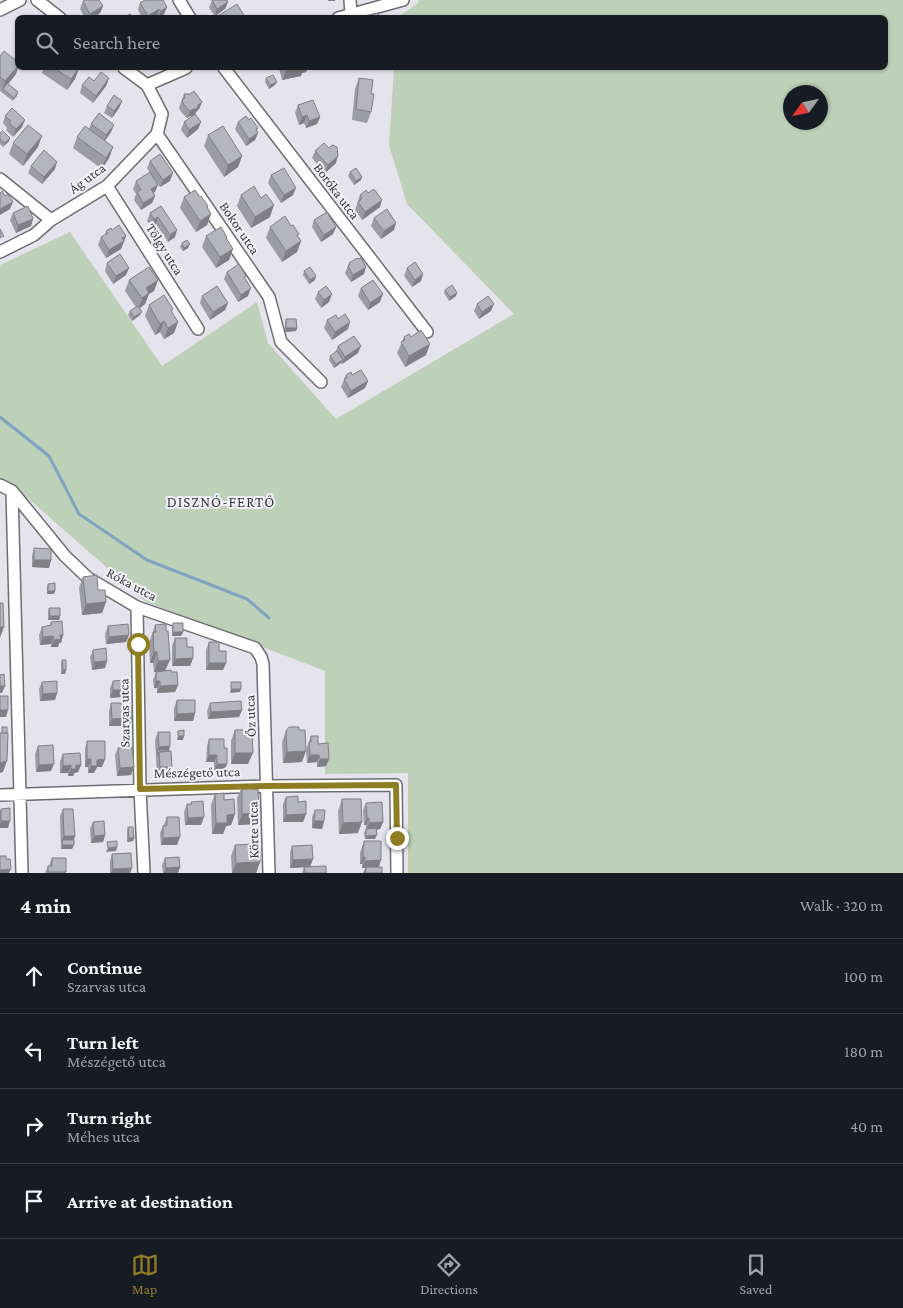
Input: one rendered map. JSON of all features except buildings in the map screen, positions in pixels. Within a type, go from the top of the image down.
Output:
[{"type":"street","points":[[0,10],[20,0]]},
{"type":"street","points":[[37,0],[56,15]]},
{"type":"street","points":[[179,0],[188,15]]},
{"type":"street","points":[[350,0],[351,14]]},
{"type":"street","points":[[348,15],[403,0]]},
{"type":"street","points":[[127,70],[147,85],[162,114],[157,134]]},
{"type":"street","points":[[147,85],[181,70]]},
{"type":"street","name":"Boróka utca","points":[[226,70],[427,332]]},
{"type":"street","name":"Ág utca","points":[[0,252],[34,234],[51,220],[107,186],[157,134]]},
{"type":"street","name":"Bokor utca","points":[[157,134],[268,297],[282,342],[321,382]]},
{"type":"street","points":[[0,179],[51,220]]},
{"type":"street","name":"Tölgy utca","points":[[107,186],[198,329]]},
{"type":"street","name":"Róka utca","points":[[0,485],[12,491],[65,556],[88,578],[137,607],[255,648]]},
{"type":"street","points":[[12,491],[22,873]]},
{"type":"street","name":"Szarvas utca","points":[[137,607],[140,789],[144,873]]},
{"type":"street","name":"Őz utca","points":[[255,648],[263,664],[267,786]]},
{"type":"street","name":"Mészégető utca","points":[[0,795],[140,789],[396,785],[397,873]]},
{"type":"street","name":"Körte utca","points":[[267,786],[269,873]]},
{"type":"green space","points":[[419,0],[903,0],[903,873],[408,873],[408,773],[325,774],[325,671],[146,602],[14,486],[0,478],[0,265],[70,232],[162,366],[257,302],[268,343],[336,419],[514,314],[407,204],[389,145],[394,70],[888,70],[888,15],[401,15],[418,3]]},
{"type":"waterway","points":[[0,417],[49,456],[79,514],[147,560],[247,599],[269,618]]},
{"type":"district","name":"DISZNÓ-FERTŐ","points":[[221,502]]},
{"type":"route","points":[[138,644],[140,789],[396,785],[397,838]]}]
